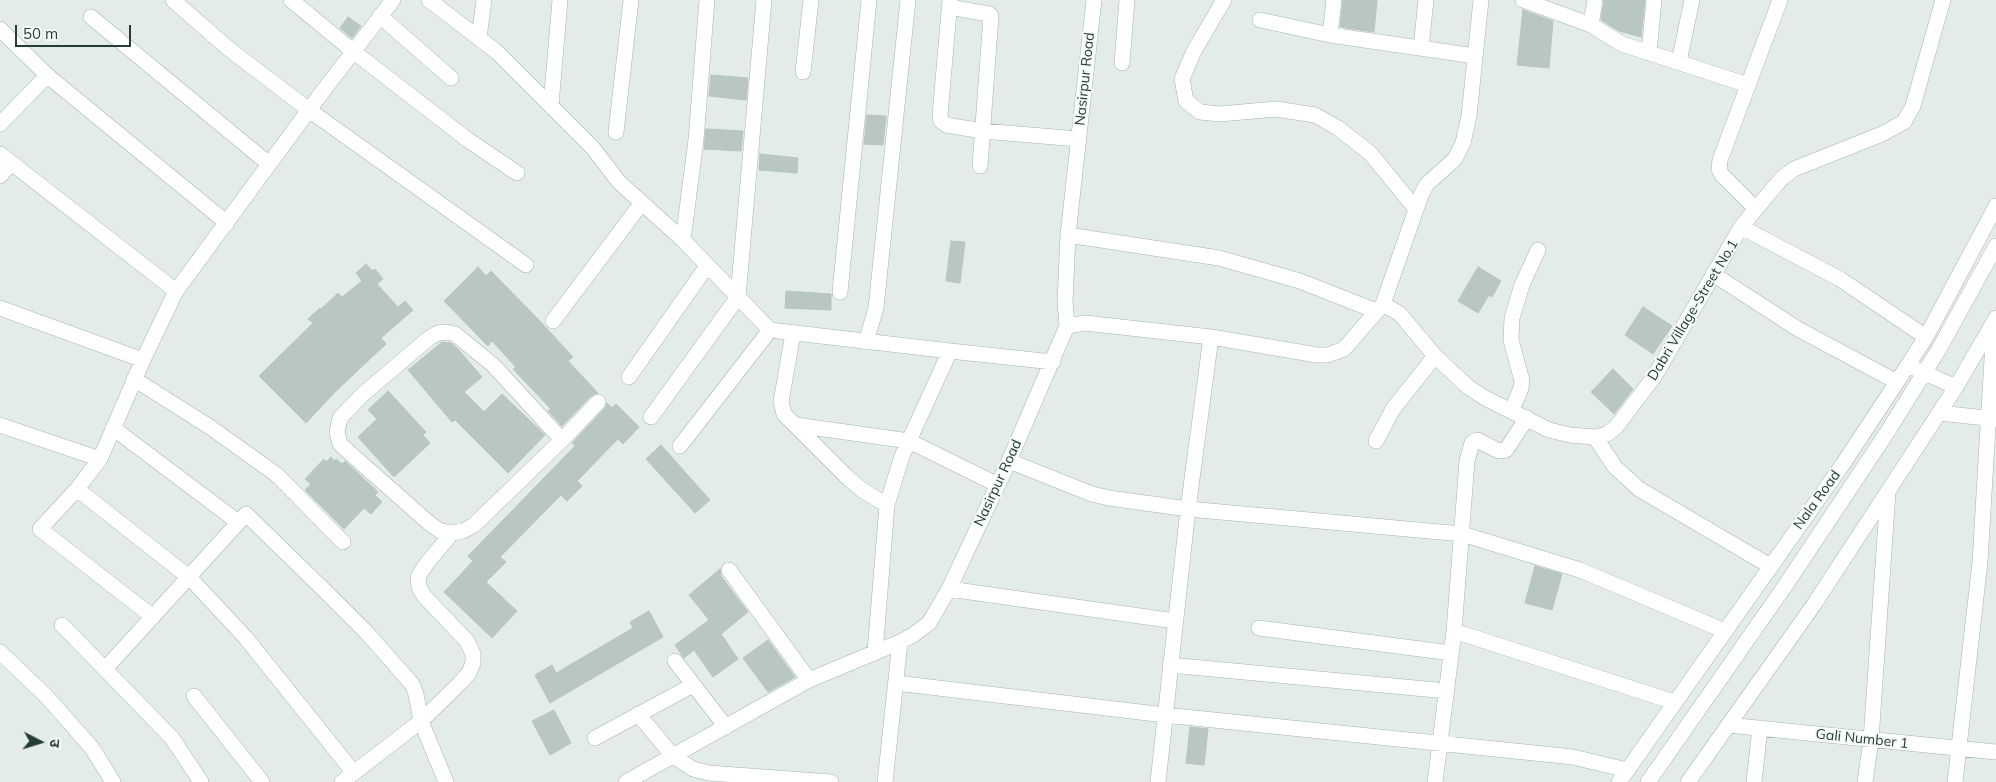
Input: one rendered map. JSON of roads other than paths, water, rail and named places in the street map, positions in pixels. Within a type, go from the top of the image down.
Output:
[{"type":"street","points":[[173,0],[229,50],[308,110],[526,266]]},
{"type":"street","points":[[291,0],[354,52],[468,140],[517,173]]},
{"type":"street","points":[[153,618],[40,529],[77,489],[100,459],[142,360],[176,290],[308,110],[393,0]]},
{"type":"street","points":[[429,0],[497,52],[592,147],[619,182],[641,204],[683,240],[770,330],[1053,362]]},
{"type":"street","points":[[480,38],[484,0]]},
{"type":"street","points":[[550,105],[560,0]]},
{"type":"street","points":[[616,132],[631,0]]},
{"type":"street","points":[[683,240],[696,140],[707,0]]},
{"type":"street","points":[[651,417],[738,297],[764,0]]},
{"type":"street","points":[[803,72],[812,0]]},
{"type":"street","points":[[840,292],[869,0]]},
{"type":"street","points":[[866,342],[876,308],[908,0]]},
{"type":"street","name":"Nasirpur Road","points":[[626,782],[808,680],[900,642],[929,623],[949,589],[998,485],[1067,326],[1068,235],[1094,0]]},
{"type":"street","points":[[1122,63],[1127,0]]},
{"type":"street","points":[[1224,0],[1194,51],[1182,78],[1186,101],[1200,112],[1220,114],[1276,109],[1315,115],[1338,128],[1370,153],[1416,209]]},
{"type":"street","points":[[1330,35],[1334,0]]},
{"type":"street","points":[[1421,48],[1426,0]]},
{"type":"street","points":[[1067,326],[1085,323],[1211,337],[1317,355],[1328,355],[1344,349],[1379,307],[1421,194],[1427,184],[1455,158],[1463,143],[1467,128],[1481,0]]},
{"type":"street","points":[[1523,0],[1591,25],[1622,44],[1748,85]]},
{"type":"street","points":[[1591,25],[1595,0]]},
{"type":"street","points":[[1649,53],[1654,0]]},
{"type":"street","points":[[1679,62],[1692,0]]},
{"type":"street","points":[[1756,210],[1722,175],[1719,169],[1720,160],[1780,0]]},
{"type":"street","name":"Dabri Village-Street No.1","points":[[1068,235],[1219,258],[1300,281],[1400,314],[1435,356],[1468,387],[1485,398],[1549,430],[1570,435],[1594,437],[1607,434],[1616,427],[1654,378],[1741,227],[1781,179],[1794,169],[1882,134],[1904,122],[1913,106],[1943,0]]},
{"type":"street","points":[[980,166],[983,130],[991,16],[990,14],[950,4],[941,121],[946,125],[983,130],[1078,139]]},
{"type":"street","points":[[91,16],[269,164]]},
{"type":"street","points":[[380,16],[451,78]]},
{"type":"street","points":[[1260,20],[1330,35],[1475,56]]},
{"type":"street","points":[[0,29],[49,77],[226,222]]},
{"type":"street","points":[[0,124],[42,81],[49,77]]},
{"type":"street","points":[[0,176],[6,159],[176,290]]},
{"type":"street","points":[[553,321],[641,204]]},
{"type":"street","name":"Nala Road","points":[[1623,776],[1843,464],[1909,364],[1926,337],[1996,206]]},
{"type":"street","points":[[1741,227],[1840,279],[1926,337]]},
{"type":"street","points":[[1648,782],[1785,586],[1888,431],[1939,348],[1996,246]]},
{"type":"street","points":[[1512,410],[1521,388],[1522,380],[1511,340],[1512,318],[1522,285],[1538,250]]},
{"type":"street","points":[[629,377],[707,266]]},
{"type":"street","points":[[1713,274],[1798,329],[1897,382]]},
{"type":"street","points":[[0,308],[142,360]]},
{"type":"street","points":[[1688,782],[1815,603],[1940,413],[1995,320]]},
{"type":"street","points":[[1955,782],[1980,562],[1992,419],[1995,320]]},
{"type":"street","points":[[680,446],[770,330]]},
{"type":"street","points":[[562,440],[493,365],[455,334],[446,332],[438,333],[429,338],[362,395],[340,418],[336,432],[340,444],[395,493],[440,531],[452,533],[463,531],[474,525],[562,440],[598,402]]},
{"type":"street","points":[[793,333],[781,402],[784,414],[847,477],[862,490],[887,505]]},
{"type":"street","points":[[1158,782],[1188,509],[1211,337]]},
{"type":"street","points":[[875,652],[887,505],[909,441],[950,351]]},
{"type":"street","points":[[1376,441],[1393,409],[1435,356]]},
{"type":"street","points":[[1909,364],[1923,374],[1956,387]]},
{"type":"street","points":[[134,379],[210,427],[277,475],[343,542]]},
{"type":"street","points":[[1940,413],[1992,419]]},
{"type":"street","points":[[1435,782],[1452,653],[1467,461],[1472,443],[1476,440],[1499,451],[1506,450],[1527,418]]},
{"type":"street","points":[[0,425],[100,459]]},
{"type":"street","points":[[796,425],[909,441],[998,485]]},
{"type":"street","points":[[114,428],[238,522]]},
{"type":"street","points":[[1594,437],[1614,467],[1639,489],[1770,566]]},
{"type":"street","points":[[1009,461],[1092,494],[1109,498],[1188,509],[1462,534],[1580,570],[1724,631]]},
{"type":"street","points":[[77,489],[190,578],[245,636],[348,778],[421,721],[469,673],[474,654],[467,641],[424,596],[419,587],[418,577],[452,533]]},
{"type":"street","points":[[1865,782],[1871,740],[1888,490]]},
{"type":"street","points":[[105,669],[190,578],[246,514],[326,591],[367,633],[412,684],[416,694],[421,721],[446,782]]},
{"type":"street","points":[[729,570],[808,680]]},
{"type":"street","points":[[949,589],[1175,621]]},
{"type":"street","points":[[62,625],[172,738],[201,782]]},
{"type":"street","points":[[1259,628],[1452,653]]},
{"type":"street","points":[[1454,631],[1674,702]]},
{"type":"street","points":[[885,782],[900,642]]},
{"type":"street","points":[[0,652],[46,697],[92,748],[113,782]]},
{"type":"street","points":[[675,661],[726,727]]},
{"type":"street","points":[[1170,664],[1447,691]]},
{"type":"street","points":[[896,683],[1165,715],[1573,757],[1623,776]]},
{"type":"street","points":[[595,738],[693,685]]},
{"type":"street","points":[[194,696],[262,782]]},
{"type":"street","points":[[638,714],[673,756],[693,770],[709,773],[831,782]]},
{"type":"street","name":"Gali Number 1","points":[[1728,725],[1996,752]]},
{"type":"street","points":[[1754,782],[1760,728]]}]
